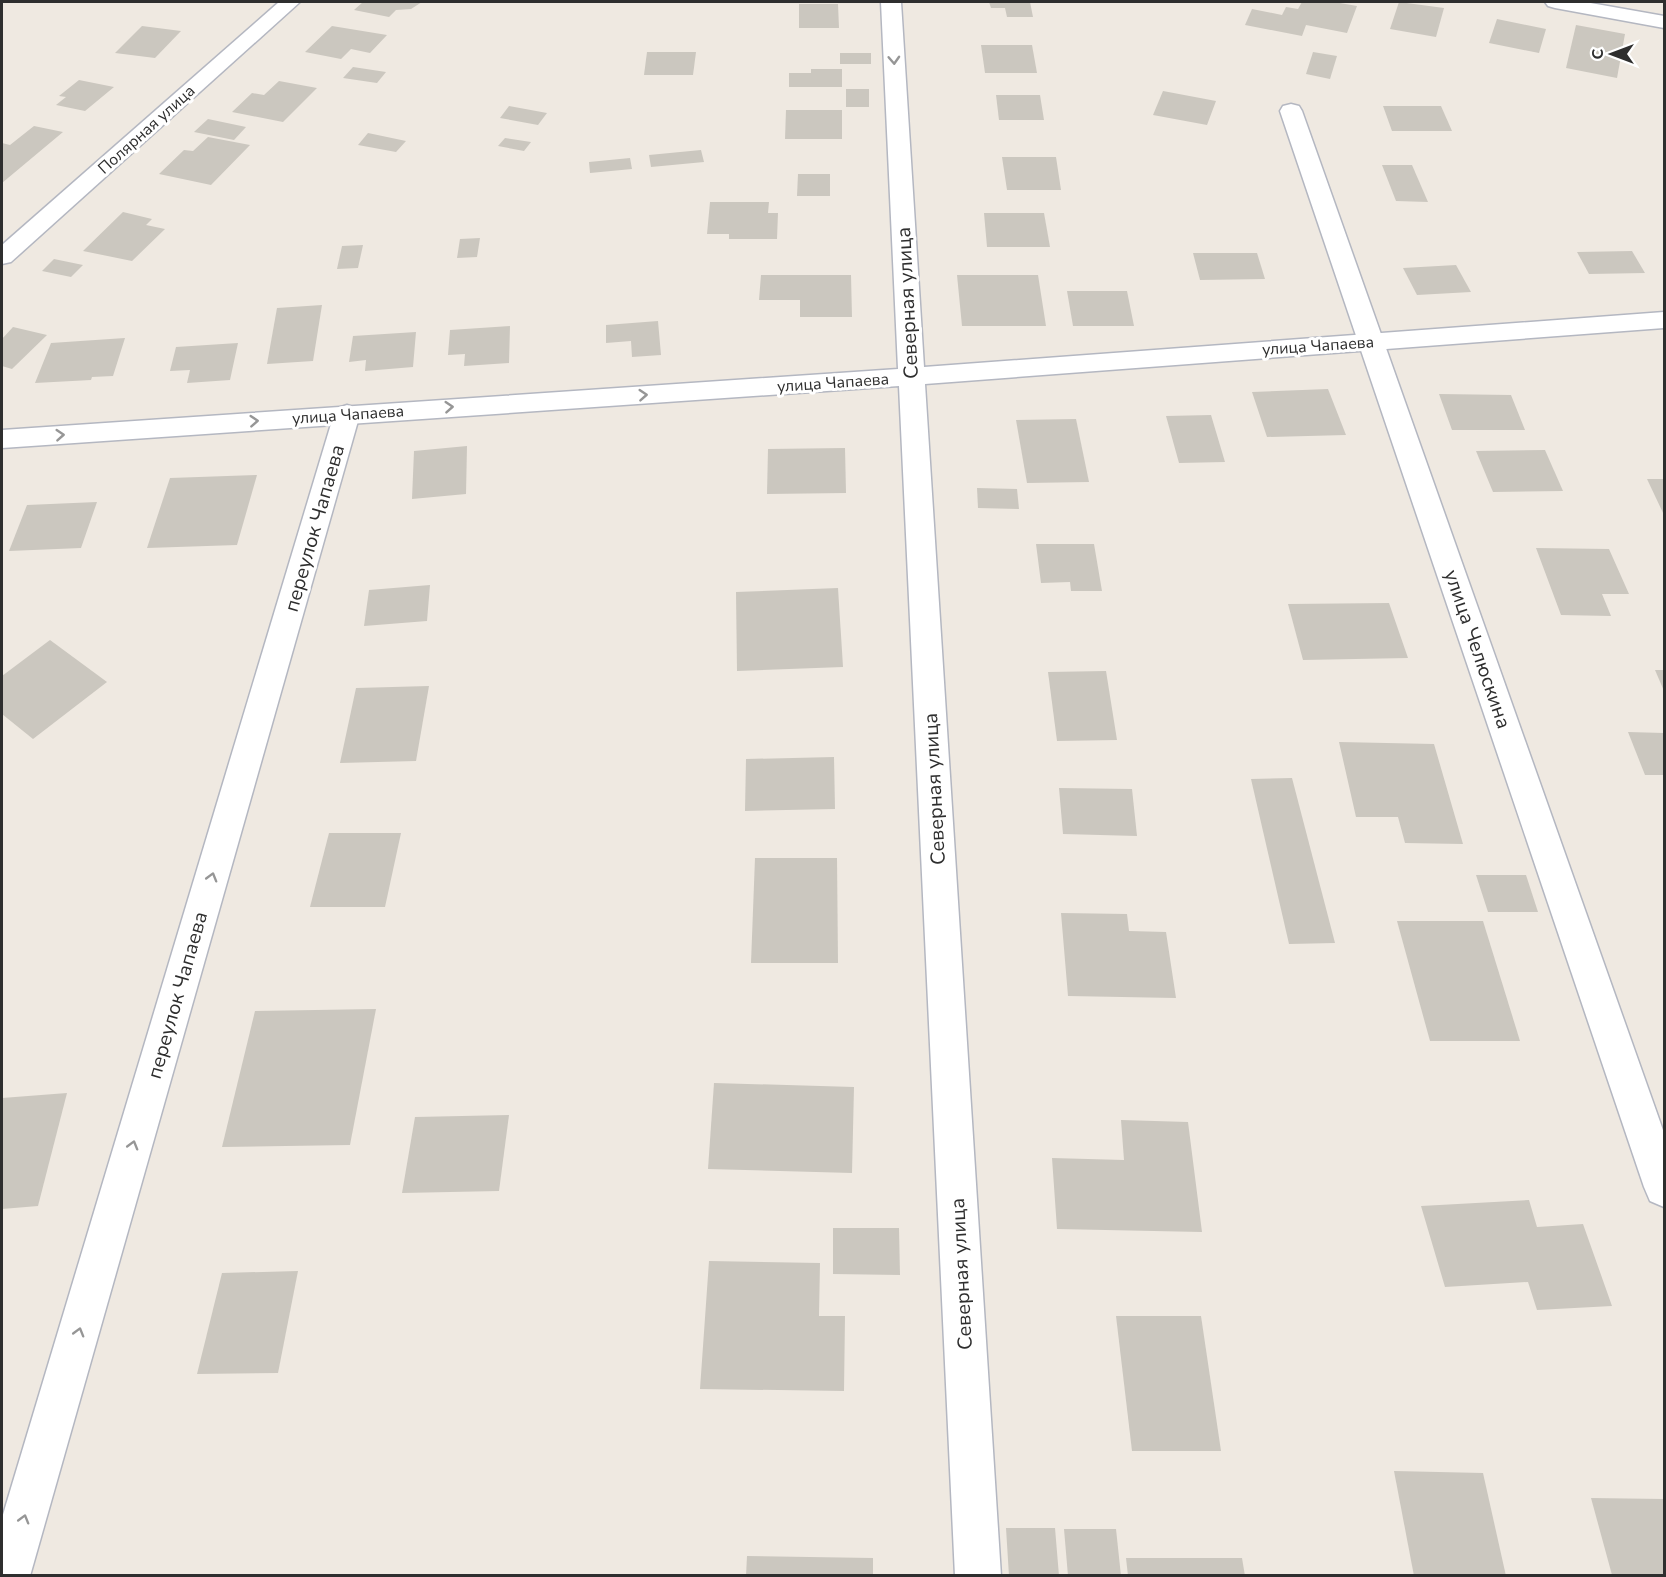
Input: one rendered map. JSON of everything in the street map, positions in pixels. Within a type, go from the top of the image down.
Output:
[{"type":"street","name":"Полярная улица","points":[[2,256],[290,2]]},
{"type":"street","name":"Северная улица","points":[[891,2],[978,1575]]},
{"type":"street","points":[[1555,2],[1665,22]]},
{"type":"street","name":"улица Челюскина","points":[[1291,111],[1665,1187]]},
{"type":"street","name":"улица Чапаева","points":[[2,439],[911,377],[1371,340],[1665,320]]},
{"type":"street","name":"переулок Чапаева","points":[[7,1575],[347,414]]},
{"type":"building","points":[[363,2],[422,2],[411,9],[396,10],[389,17],[354,10]]},
{"type":"building","points":[[989,2],[1030,2],[1033,17],[1007,17],[1005,8],[991,8]]},
{"type":"building","points":[[1302,2],[1334,2],[1357,6],[1347,33],[1306,25],[1302,36],[1245,25],[1252,9],[1282,15],[1286,7],[1298,9]]},
{"type":"building","points":[[1399,2],[1444,8],[1436,37],[1390,29]]},
{"type":"building","points":[[799,4],[838,4],[839,28],[799,28]]},
{"type":"building","points":[[1497,19],[1546,29],[1539,53],[1489,43]]},
{"type":"building","points":[[1576,25],[1625,34],[1617,78],[1566,68]]},
{"type":"building","points":[[142,26],[181,31],[155,58],[115,53]]},
{"type":"building","points":[[332,26],[387,35],[370,53],[351,49],[341,59],[305,52]]},
{"type":"building","points":[[981,45],[1032,45],[1037,73],[985,73]]},
{"type":"building","points":[[647,52],[696,52],[693,75],[644,75]]},
{"type":"building","points":[[1313,52],[1337,56],[1330,79],[1306,74]]},
{"type":"building","points":[[840,53],[871,53],[871,64],[840,64]]},
{"type":"building","points":[[353,67],[386,72],[377,83],[343,78]]},
{"type":"building","points":[[811,69],[842,69],[842,87],[789,87],[789,73],[811,73]]},
{"type":"building","points":[[79,80],[114,87],[85,111],[56,105],[66,97],[59,96]]},
{"type":"building","points":[[279,81],[317,88],[283,122],[232,112],[252,93],[264,95]]},
{"type":"building","points":[[846,89],[869,89],[869,107],[846,107]]},
{"type":"building","points":[[1163,91],[1216,101],[1207,125],[1153,115]]},
{"type":"building","points":[[996,95],[1040,95],[1044,120],[999,120]]},
{"type":"building","points":[[509,106],[547,113],[538,125],[500,118]]},
{"type":"building","points":[[1383,106],[1441,106],[1452,131],[1392,131]]},
{"type":"building","points":[[786,110],[842,110],[842,139],[785,139]]},
{"type":"building","points":[[208,119],[246,127],[234,140],[194,132]]},
{"type":"building","points":[[34,126],[63,132],[2,183],[2,143],[10,145]]},
{"type":"building","points":[[368,133],[406,141],[396,152],[358,145]]},
{"type":"building","points":[[208,137],[250,145],[211,185],[159,174],[184,150],[193,151]]},
{"type":"building","points":[[505,138],[531,142],[524,151],[498,146]]},
{"type":"building","points":[[701,150],[704,162],[651,167],[649,155]]},
{"type":"building","points":[[1002,157],[1056,157],[1061,190],[1007,190]]},
{"type":"building","points":[[630,158],[632,169],[590,173],[589,162]]},
{"type":"building","points":[[1382,165],[1412,165],[1428,202],[1396,201]]},
{"type":"building","points":[[798,174],[830,174],[830,196],[797,196]]},
{"type":"building","points":[[710,202],[769,202],[768,213],[778,213],[777,239],[729,239],[729,234],[707,234]]},
{"type":"building","points":[[123,212],[152,219],[146,225],[165,229],[132,261],[83,251]]},
{"type":"building","points":[[984,213],[1044,213],[1050,247],[987,247]]},
{"type":"building","points":[[480,238],[477,257],[457,258],[460,239]]},
{"type":"building","points":[[363,245],[358,268],[337,269],[342,246]]},
{"type":"building","points":[[1632,251],[1645,273],[1589,274],[1577,252]]},
{"type":"building","points":[[1193,253],[1257,253],[1265,279],[1200,280]]},
{"type":"building","points":[[54,259],[83,265],[71,277],[42,271]]},
{"type":"building","points":[[1456,265],[1471,292],[1417,295],[1403,268]]},
{"type":"building","points":[[761,275],[851,275],[852,317],[800,317],[800,300],[759,300]]},
{"type":"building","points":[[957,275],[1038,275],[1046,326],[962,326]]},
{"type":"building","points":[[1067,291],[1127,291],[1134,326],[1073,326]]},
{"type":"building","points":[[322,305],[313,361],[267,364],[277,308]]},
{"type":"building","points":[[658,321],[661,355],[632,357],[631,341],[606,343],[606,325]]},
{"type":"building","points":[[510,326],[509,363],[464,366],[465,354],[448,355],[450,330]]},
{"type":"building","points":[[13,327],[47,335],[12,369],[2,366],[2,339]]},
{"type":"building","points":[[416,332],[413,367],[365,371],[366,360],[349,362],[353,336]]},
{"type":"building","points":[[125,338],[113,376],[92,377],[91,380],[35,383],[51,343]]},
{"type":"building","points":[[238,343],[230,380],[187,383],[190,370],[170,371],[176,347]]},
{"type":"building","points":[[1328,389],[1346,435],[1267,437],[1252,392]]},
{"type":"building","points":[[1439,394],[1511,395],[1525,430],[1452,430]]},
{"type":"building","points":[[1211,415],[1225,462],[1179,463],[1166,416]]},
{"type":"building","points":[[1076,419],[1089,482],[1027,483],[1016,420]]},
{"type":"building","points":[[467,446],[466,494],[412,499],[414,451]]},
{"type":"building","points":[[845,448],[846,493],[767,494],[768,449]]},
{"type":"building","points":[[1545,450],[1563,491],[1493,492],[1476,451]]},
{"type":"building","points":[[257,475],[237,545],[147,548],[170,478]]},
{"type":"building","points":[[1647,479],[1664,479],[1664,515]]},
{"type":"building","points":[[977,488],[1017,489],[1019,509],[978,508]]},
{"type":"building","points":[[97,502],[81,548],[9,551],[27,505]]},
{"type":"building","points":[[1036,544],[1094,544],[1102,591],[1071,591],[1070,582],[1041,583]]},
{"type":"building","points":[[1536,548],[1609,549],[1629,594],[1602,594],[1611,616],[1561,615]]},
{"type":"building","points":[[430,585],[427,621],[364,626],[369,590]]},
{"type":"building","points":[[838,588],[843,667],[737,671],[736,592]]},
{"type":"building","points":[[1389,603],[1408,658],[1303,660],[1288,604]]},
{"type":"building","points":[[50,640],[107,682],[33,739],[2,714],[2,676]]},
{"type":"building","points":[[1655,670],[1664,670],[1664,691]]},
{"type":"building","points":[[1106,671],[1117,740],[1057,741],[1048,672]]},
{"type":"building","points":[[429,686],[416,761],[340,763],[356,688]]},
{"type":"building","points":[[1628,732],[1664,733],[1664,775],[1645,775]]},
{"type":"building","points":[[1339,742],[1434,744],[1463,844],[1405,843],[1398,817],[1356,817]]},
{"type":"building","points":[[834,757],[835,809],[745,811],[746,759]]},
{"type":"building","points":[[1292,778],[1335,943],[1289,944],[1251,779]]},
{"type":"building","points":[[1059,788],[1132,789],[1137,836],[1063,834]]},
{"type":"building","points":[[329,833],[401,833],[385,907],[310,907]]},
{"type":"building","points":[[755,858],[837,858],[838,963],[751,963]]},
{"type":"building","points":[[1476,875],[1526,875],[1538,912],[1488,912]]},
{"type":"building","points":[[1061,913],[1127,914],[1129,931],[1166,932],[1176,998],[1068,996]]},
{"type":"building","points":[[1397,921],[1483,921],[1520,1041],[1430,1041]]},
{"type":"building","points":[[376,1009],[350,1145],[222,1147],[255,1011]]},
{"type":"building","points":[[714,1083],[854,1087],[852,1173],[708,1169]]},
{"type":"building","points":[[67,1093],[38,1206],[2,1209],[2,1098]]},
{"type":"building","points":[[509,1115],[499,1191],[402,1193],[415,1117]]},
{"type":"building","points":[[1121,1120],[1188,1122],[1202,1232],[1057,1229],[1052,1158],[1124,1160]]},
{"type":"building","points":[[1529,1200],[1537,1227],[1583,1224],[1612,1306],[1537,1310],[1528,1282],[1445,1287],[1421,1206]]},
{"type":"building","points":[[833,1228],[899,1228],[900,1275],[833,1274]]},
{"type":"building","points":[[709,1261],[820,1263],[819,1316],[845,1316],[844,1391],[700,1389]]},
{"type":"building","points":[[298,1271],[278,1373],[197,1374],[222,1273]]},
{"type":"building","points":[[1116,1316],[1201,1316],[1221,1451],[1132,1451]]},
{"type":"building","points":[[1394,1471],[1483,1473],[1506,1576],[1414,1576]]},
{"type":"building","points":[[1591,1498],[1664,1499],[1664,1576],[1612,1575]]},
{"type":"building","points":[[1006,1528],[1055,1528],[1059,1576],[1009,1576]]},
{"type":"building","points":[[1064,1529],[1116,1529],[1121,1576],[1068,1576]]},
{"type":"building","points":[[747,1556],[873,1558],[873,1576],[746,1576]]},
{"type":"building","points":[[1126,1558],[1242,1558],[1245,1576],[1128,1576]]}]
